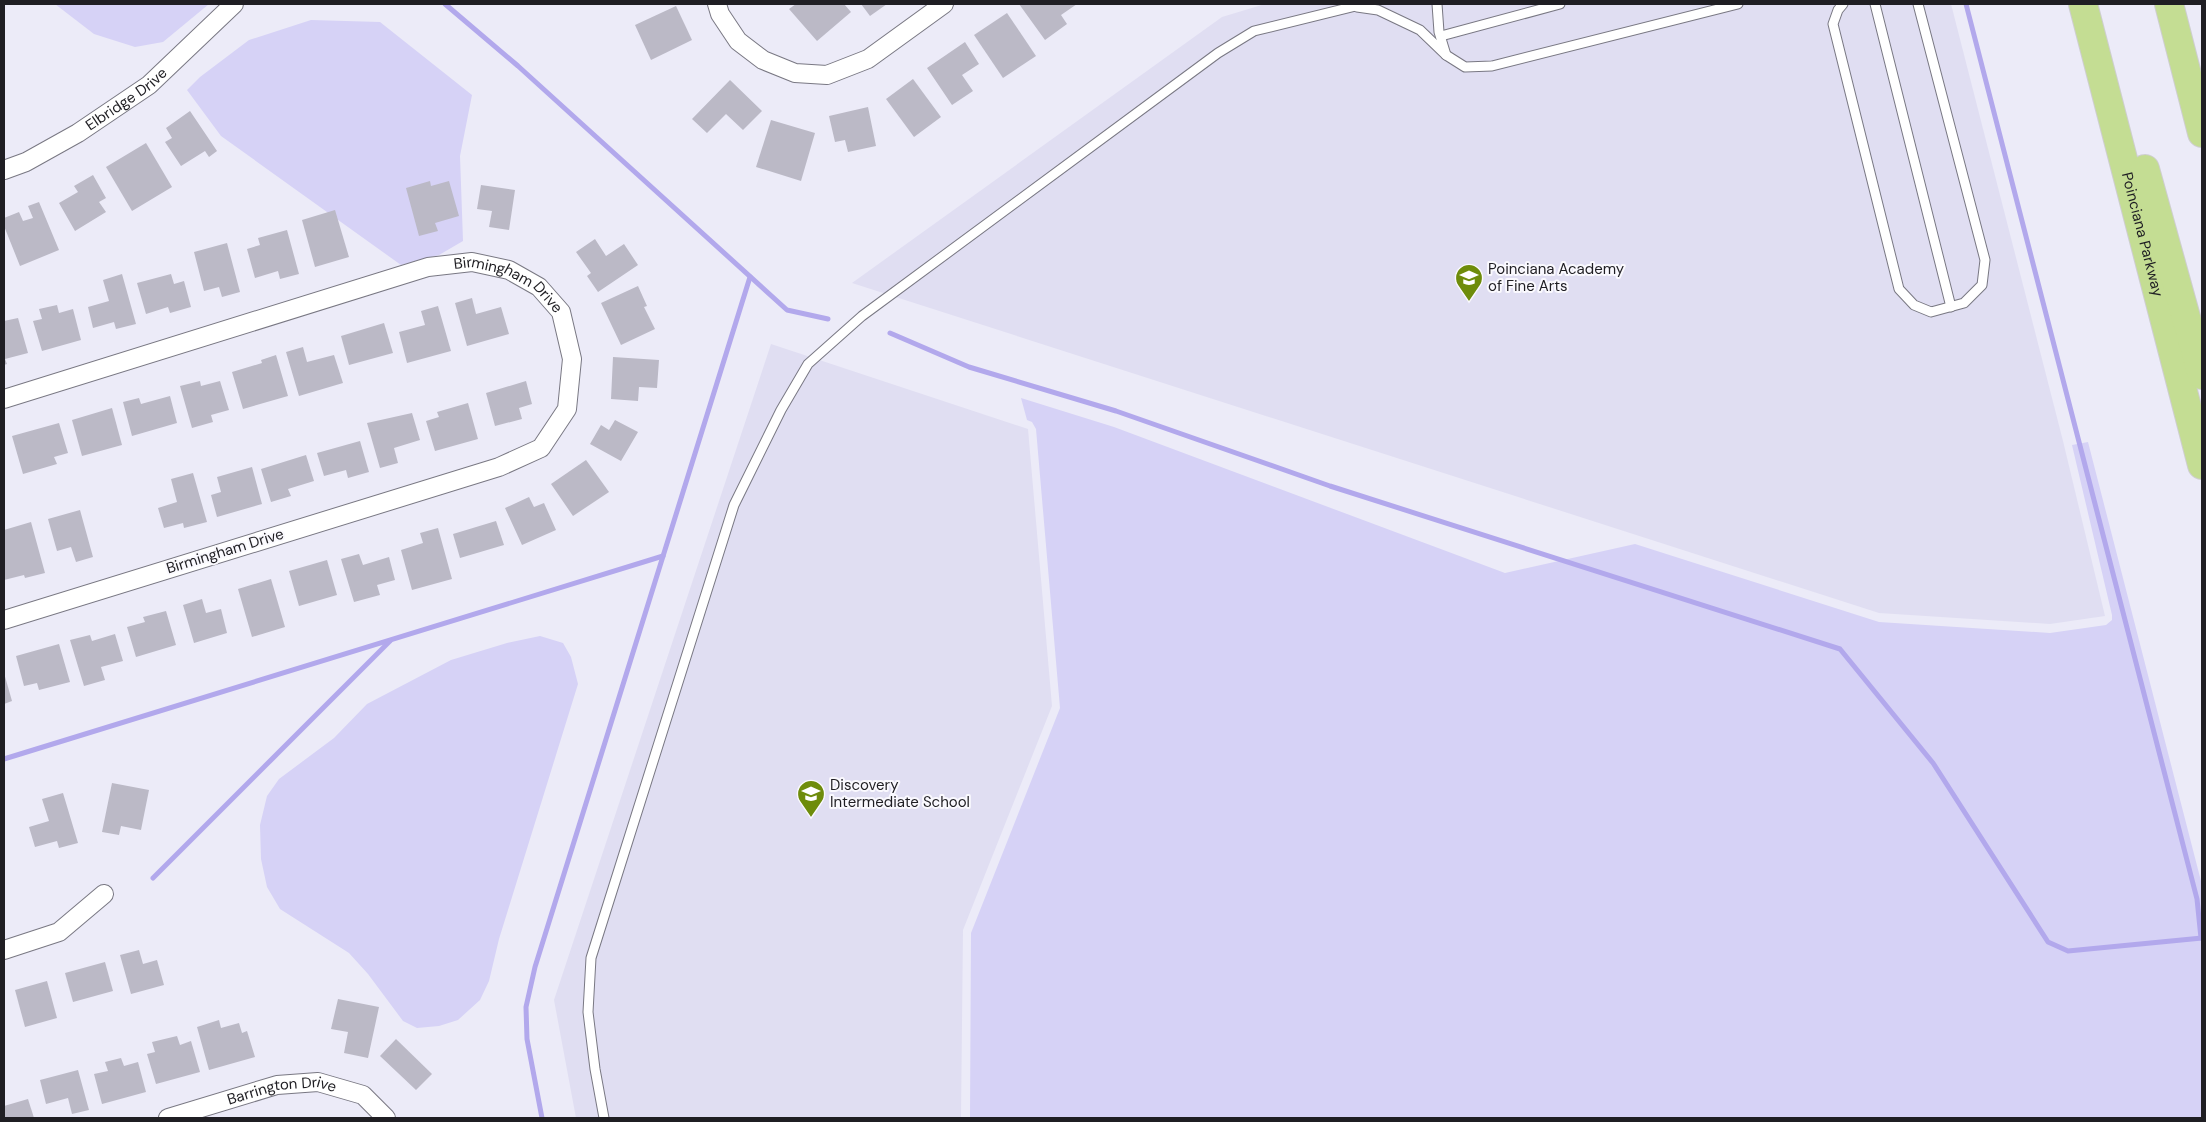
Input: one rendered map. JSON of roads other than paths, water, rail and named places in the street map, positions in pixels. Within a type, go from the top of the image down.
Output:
[{"type":"highway","name":"Poinciana Parkway","points":[[2083,4],[2202,465]]},
{"type":"highway","name":"Poinciana Parkway","points":[[2100,4],[2202,375]]},
{"type":"highway","points":[[2169,4],[2202,133]]},
{"type":"street","name":"Elbridge Drive","points":[[4,170],[26,162],[78,133],[149,85],[234,4]]},
{"type":"street","points":[[717,4],[720,14],[738,41],[763,60],[795,73],[827,75],[868,59],[944,4]]},
{"type":"street","name":"Birmingham Drive","points":[[4,399],[428,267],[472,262],[509,270],[538,287],[561,312],[572,359],[567,409],[541,448],[499,467],[4,620]]},
{"type":"street","points":[[4,950],[59,932],[104,894]]},
{"type":"street","name":"Barrington Drive","points":[[168,1118],[276,1084],[318,1082],[363,1095],[386,1118]]},
{"type":"lane","points":[[604,1118],[595,1069],[588,1012],[590,958],[734,505],[781,410],[808,364],[862,316],[1218,53],[1254,31],[1364,4]]},
{"type":"lane","points":[[1437,4],[1441,36],[1446,55]]},
{"type":"lane","points":[[1441,36],[1560,4]]},
{"type":"lane","points":[[1354,7],[1378,10],[1420,30],[1446,55],[1465,67],[1492,66],[1738,4]]},
{"type":"lane","points":[[1843,4],[1838,10],[1833,24],[1899,289],[1914,305],[1931,312],[1964,303],[1982,285],[1985,260],[1918,4]]},
{"type":"lane","points":[[1875,4],[1951,307]]},
{"type":"waterway","points":[[445,4],[518,66],[787,310],[828,319]]},
{"type":"waterway","points":[[1966,4],[2197,899],[2201,938]]},
{"type":"waterway","points":[[542,1118],[527,1039],[526,1007],[535,967],[750,277]]},
{"type":"waterway","points":[[890,333],[969,367],[1116,411],[1330,486],[1840,649],[1933,763],[2048,942],[2068,951],[2202,938]]},
{"type":"waterway","points":[[4,759],[663,556]]},
{"type":"waterway","points":[[153,878],[390,641]]},
{"type":"place","name":"Poinciana Academy of Fine Arts","points":[[1469,302]]},
{"type":"place","name":"Discovery Intermediate School","points":[[811,818]]}]
